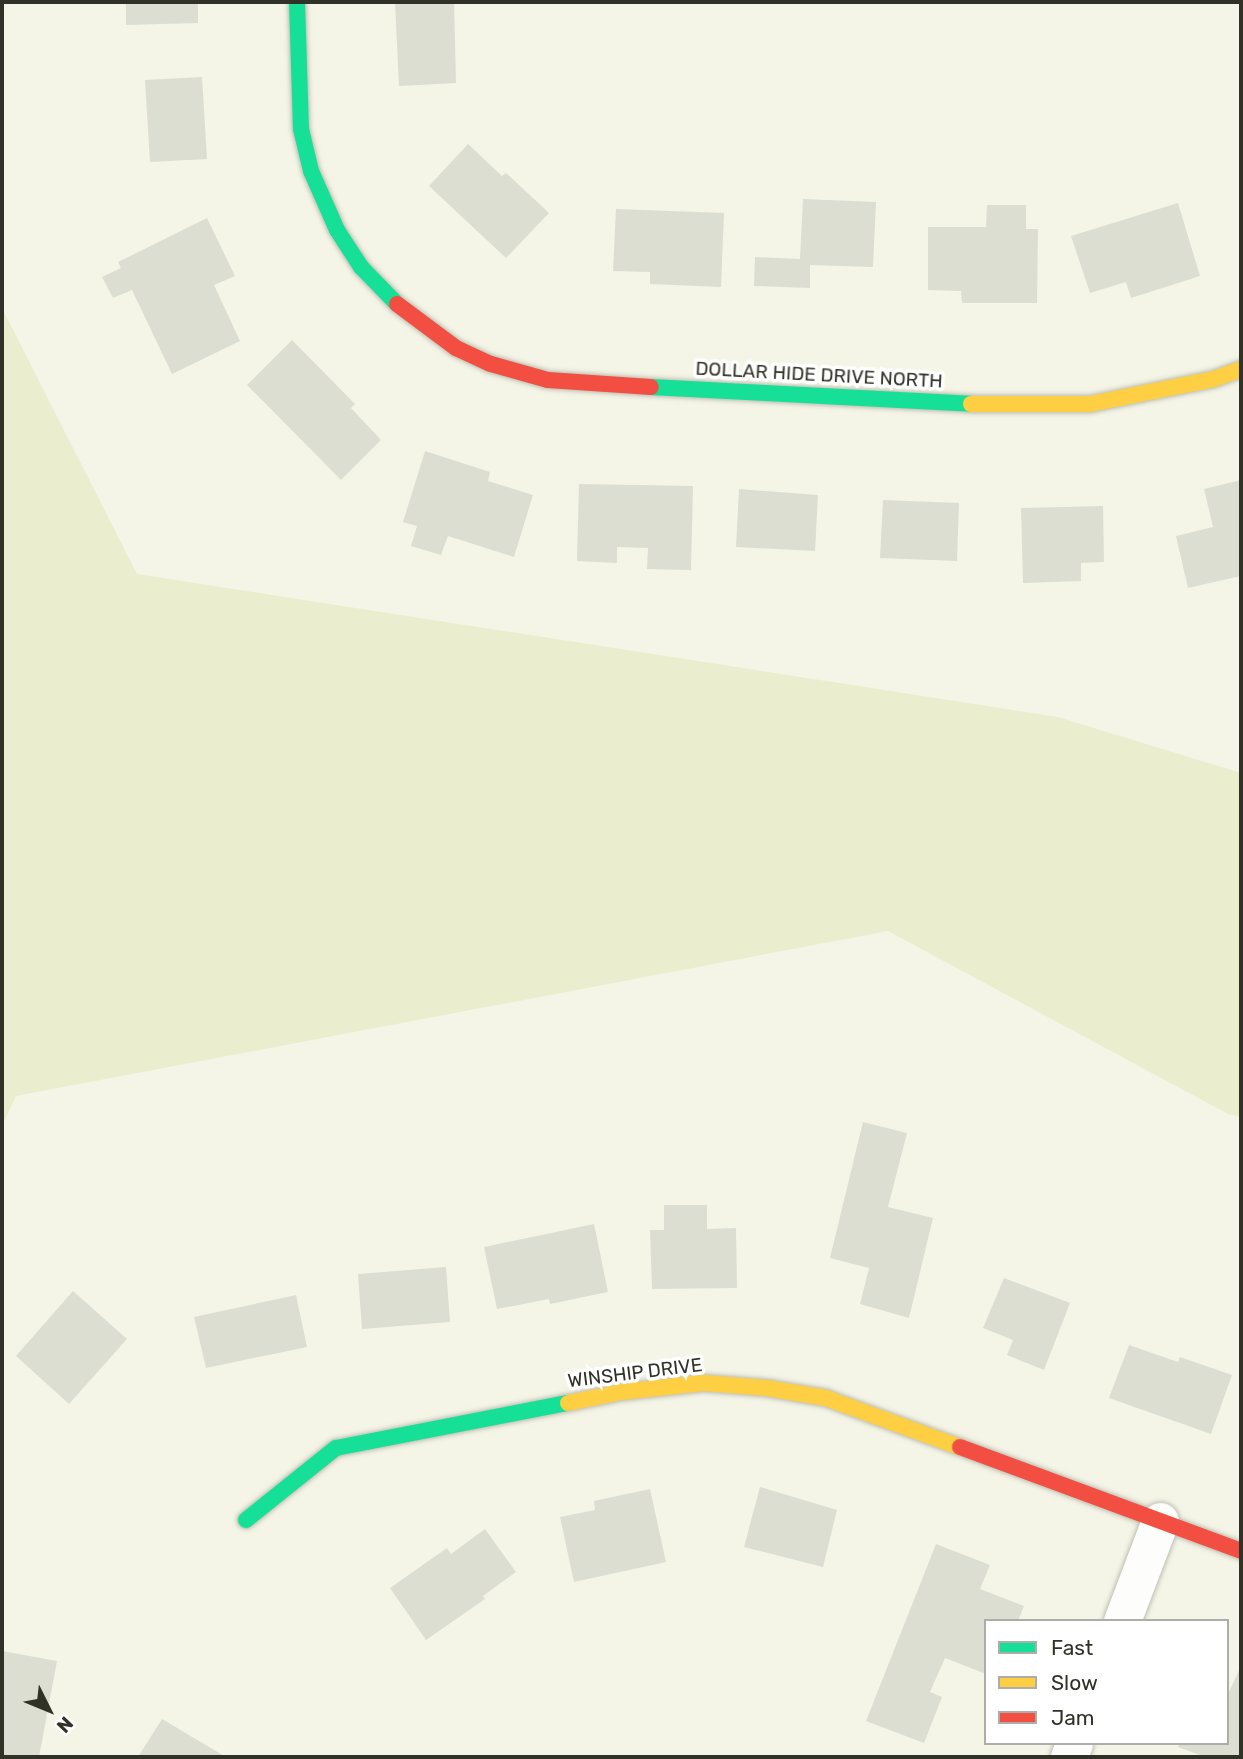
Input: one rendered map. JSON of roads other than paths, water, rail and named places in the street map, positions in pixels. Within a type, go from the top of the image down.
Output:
[{"type":"street","name":"DOLLAR HIDE DRIVE NORTH","points":[[297,2],[298,107],[311,171],[327,211],[347,248],[374,282],[407,314],[456,348],[491,364],[548,380],[586,384],[1048,406],[1132,398],[1214,379],[1241,369]]},
{"type":"street","name":"WINSHIP DRIVE","points":[[246,1520],[336,1447],[622,1392],[704,1383],[767,1388],[826,1398],[1241,1551]]},
{"type":"street","points":[[1123,1619],[1160,1521]]}]
